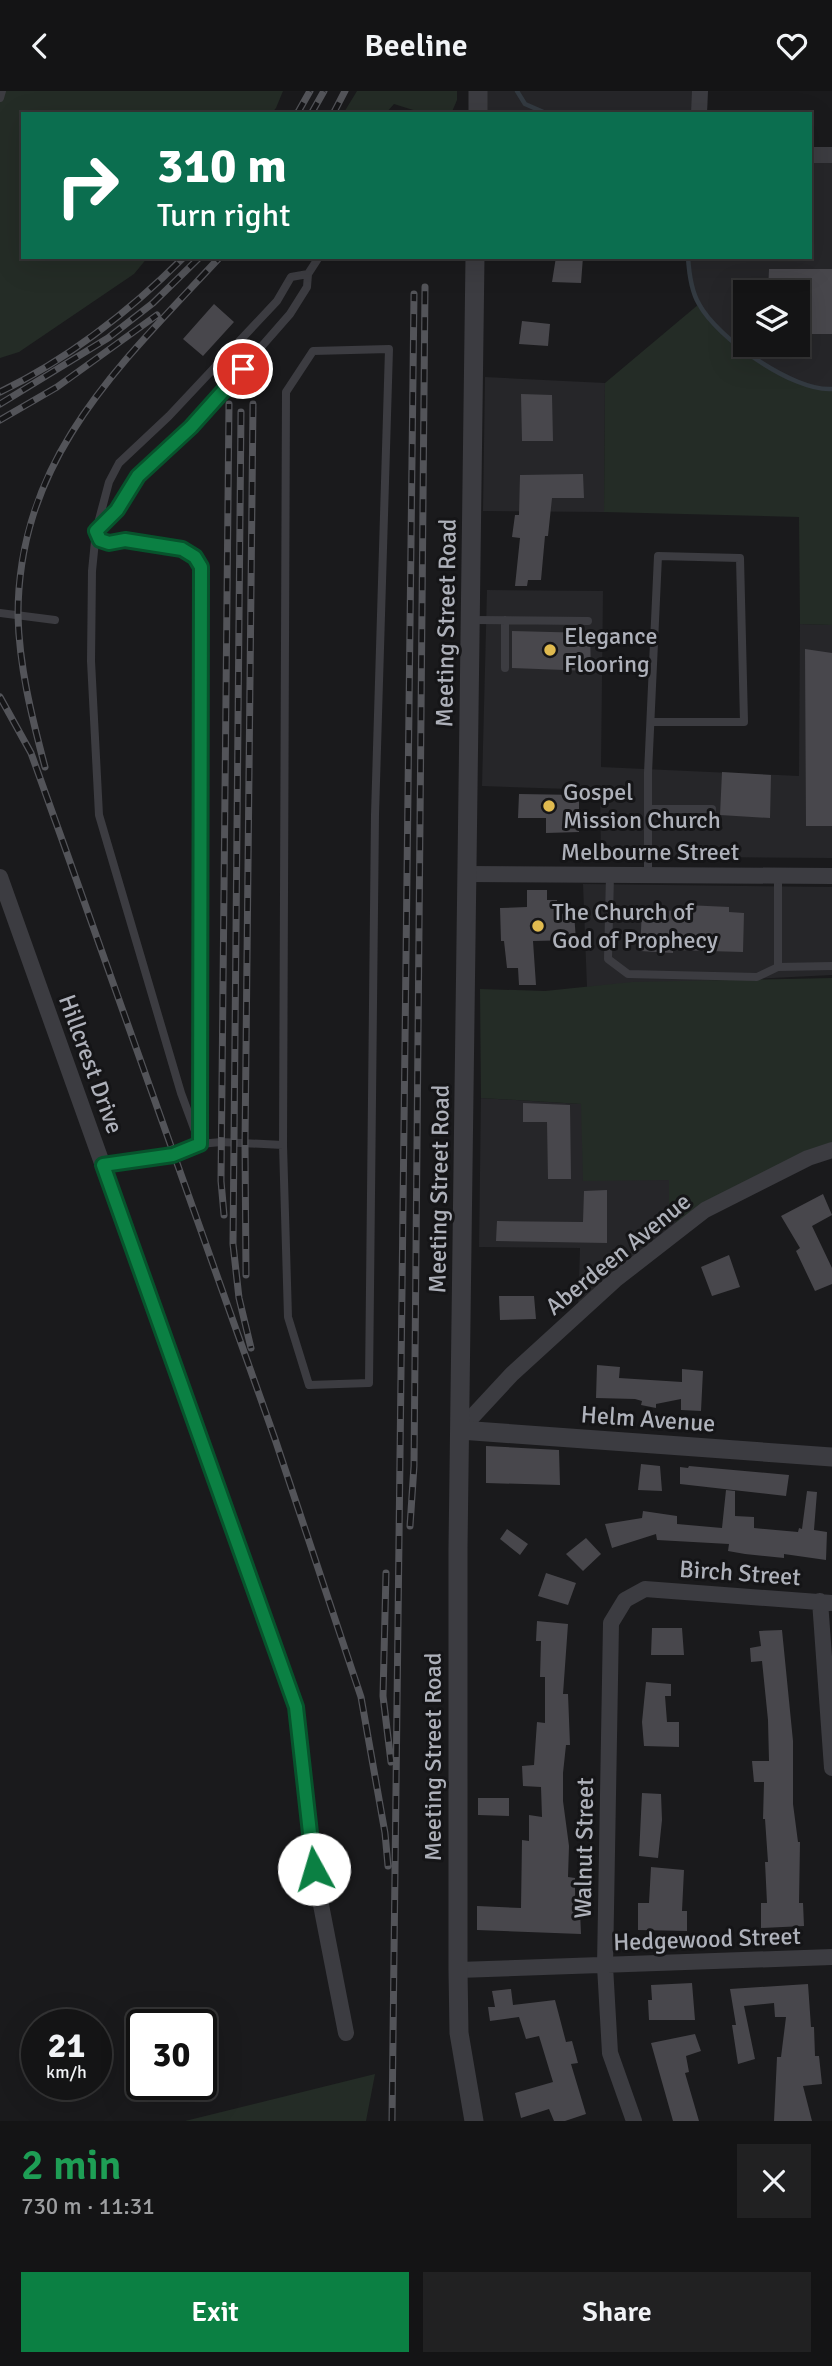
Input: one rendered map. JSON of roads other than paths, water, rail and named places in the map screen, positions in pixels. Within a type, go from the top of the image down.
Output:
[{"type":"street","points":[[478,91],[478,112]]},
{"type":"street","points":[[699,112],[700,91]]},
{"type":"street","points":[[812,155],[832,155]]},
{"type":"street","name":"Meeting Street Road","points":[[474,2121],[459,2032],[458,1970],[460,1430],[475,259]]},
{"type":"street","name":"Melbourne Street","points":[[467,874],[832,876]]},
{"type":"street","name":"Hillcrest Drive","points":[[0,877],[296,1707],[314,1869],[346,2033]]},
{"type":"street","name":"Aberdeen Avenue","points":[[460,1430],[512,1374],[596,1297],[705,1210],[808,1158],[832,1150]]},
{"type":"street","name":"Helm Avenue","points":[[460,1430],[832,1457]]},
{"type":"street","name":"Birch Street","points":[[645,1589],[826,1602]]},
{"type":"street","name":"Walnut Street","points":[[634,2121],[610,2053],[604,1966],[611,1623],[625,1600],[645,1589]]},
{"type":"street","points":[[826,1602],[832,1768]]},
{"type":"street","name":"Hedgewood Street","points":[[458,1970],[832,1957]]},
{"type":"lane","points":[[0,98],[2,91]]},
{"type":"lane","points":[[96,531],[117,510],[138,476],[191,427],[268,341],[307,287],[308,274],[319,259]]},
{"type":"lane","points":[[200,1144],[181,1093],[99,815],[91,661],[92,572],[96,531],[110,482],[119,463],[169,416],[277,301],[291,277],[308,274]]},
{"type":"lane","points":[[389,349],[375,815],[369,1383],[309,1385],[288,1317],[283,1145],[286,392],[313,351],[389,349]]},
{"type":"lane","points":[[96,531],[100,540],[109,543],[125,540],[182,549],[195,557],[201,567],[200,1144]]},
{"type":"lane","points":[[648,875],[648,809],[651,722],[658,556],[740,558],[744,722],[651,722]]},
{"type":"lane","points":[[0,613],[55,620]]},
{"type":"lane","points":[[471,620],[588,621]]},
{"type":"lane","points":[[505,620],[505,669]]},
{"type":"lane","points":[[648,809],[712,809]]},
{"type":"lane","points":[[610,875],[608,959],[628,974],[757,977],[778,967],[832,966]]},
{"type":"lane","points":[[778,876],[778,967]]},
{"type":"lane","points":[[103,1165],[173,1155],[200,1144],[221,1142],[283,1145]]},
{"type":"waterway","points":[[517,91],[525,104],[543,112]]},
{"type":"waterway","points":[[688,259],[696,299],[708,318],[722,332],[739,347],[778,372],[816,388],[832,389]]},
{"type":"railway","points":[[298,112],[310,91]]},
{"type":"railway","points":[[312,112],[324,91]]},
{"type":"railway","points":[[334,112],[345,91]]},
{"type":"railway","points":[[0,392],[50,364],[98,332],[182,259]]},
{"type":"railway","points":[[0,404],[108,338],[153,303],[198,259]]},
{"type":"railway","points":[[45,767],[24,673],[18,615],[23,559],[36,507],[56,461],[82,417],[147,336],[218,259]]},
{"type":"railway","points":[[410,1526],[414,1466],[425,287]]},
{"type":"railway","points":[[392,2121],[414,294]]},
{"type":"railway","points":[[0,420],[57,387],[157,315]]},
{"type":"railway","points":[[224,1215],[221,1181],[229,404]]},
{"type":"railway","points":[[246,1275],[253,404]]},
{"type":"railway","points":[[241,412],[233,1244],[239,1298],[251,1348]]},
{"type":"railway","points":[[0,697],[31,753],[275,1439],[361,1697],[385,1833],[388,1866]]},
{"type":"railway","points":[[386,1573],[383,1696],[391,1762]]},
{"type":"place","name":"Elegance Flooring","points":[[550,650]]},
{"type":"place","name":"Gospel Mission Church","points":[[549,806]]},
{"type":"place","name":"The Church of God of Prophecy","points":[[538,926]]}]
